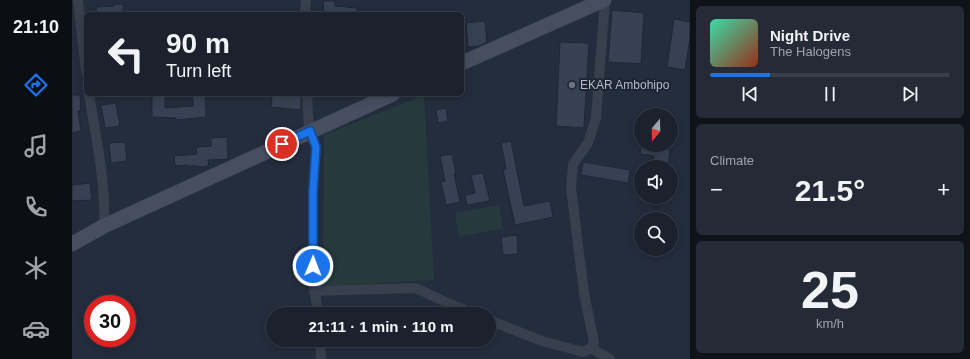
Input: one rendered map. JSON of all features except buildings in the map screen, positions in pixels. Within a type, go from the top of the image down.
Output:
[{"type":"street","points":[[78,0],[84,53]]},
{"type":"street","points":[[305,12],[306,0]]},
{"type":"street","points":[[464,62],[604,0],[596,118],[588,143],[573,164],[571,188],[584,293],[594,342],[583,353]]},
{"type":"street","points":[[89,96],[102,175],[105,207],[104,226]]},
{"type":"street","points":[[307,96],[310,131],[316,147],[313,191],[312,279],[317,307]]},
{"type":"street","points":[[72,244],[104,226],[389,96]]},
{"type":"street","points":[[314,291],[416,288],[458,307]]},
{"type":"street","points":[[496,323],[542,341],[610,359]]},
{"type":"street","points":[[320,347],[321,359]]},
{"type":"green space","points":[[424,96],[434,280],[323,286],[324,135]]},
{"type":"green space","points":[[499,205],[503,228],[459,237],[455,213]]},
{"type":"place","name":"EKAR Ambohipo","points":[[572,85]]},
{"type":"route","points":[[282,144],[310,131],[316,147],[313,191],[313,266]]}]
